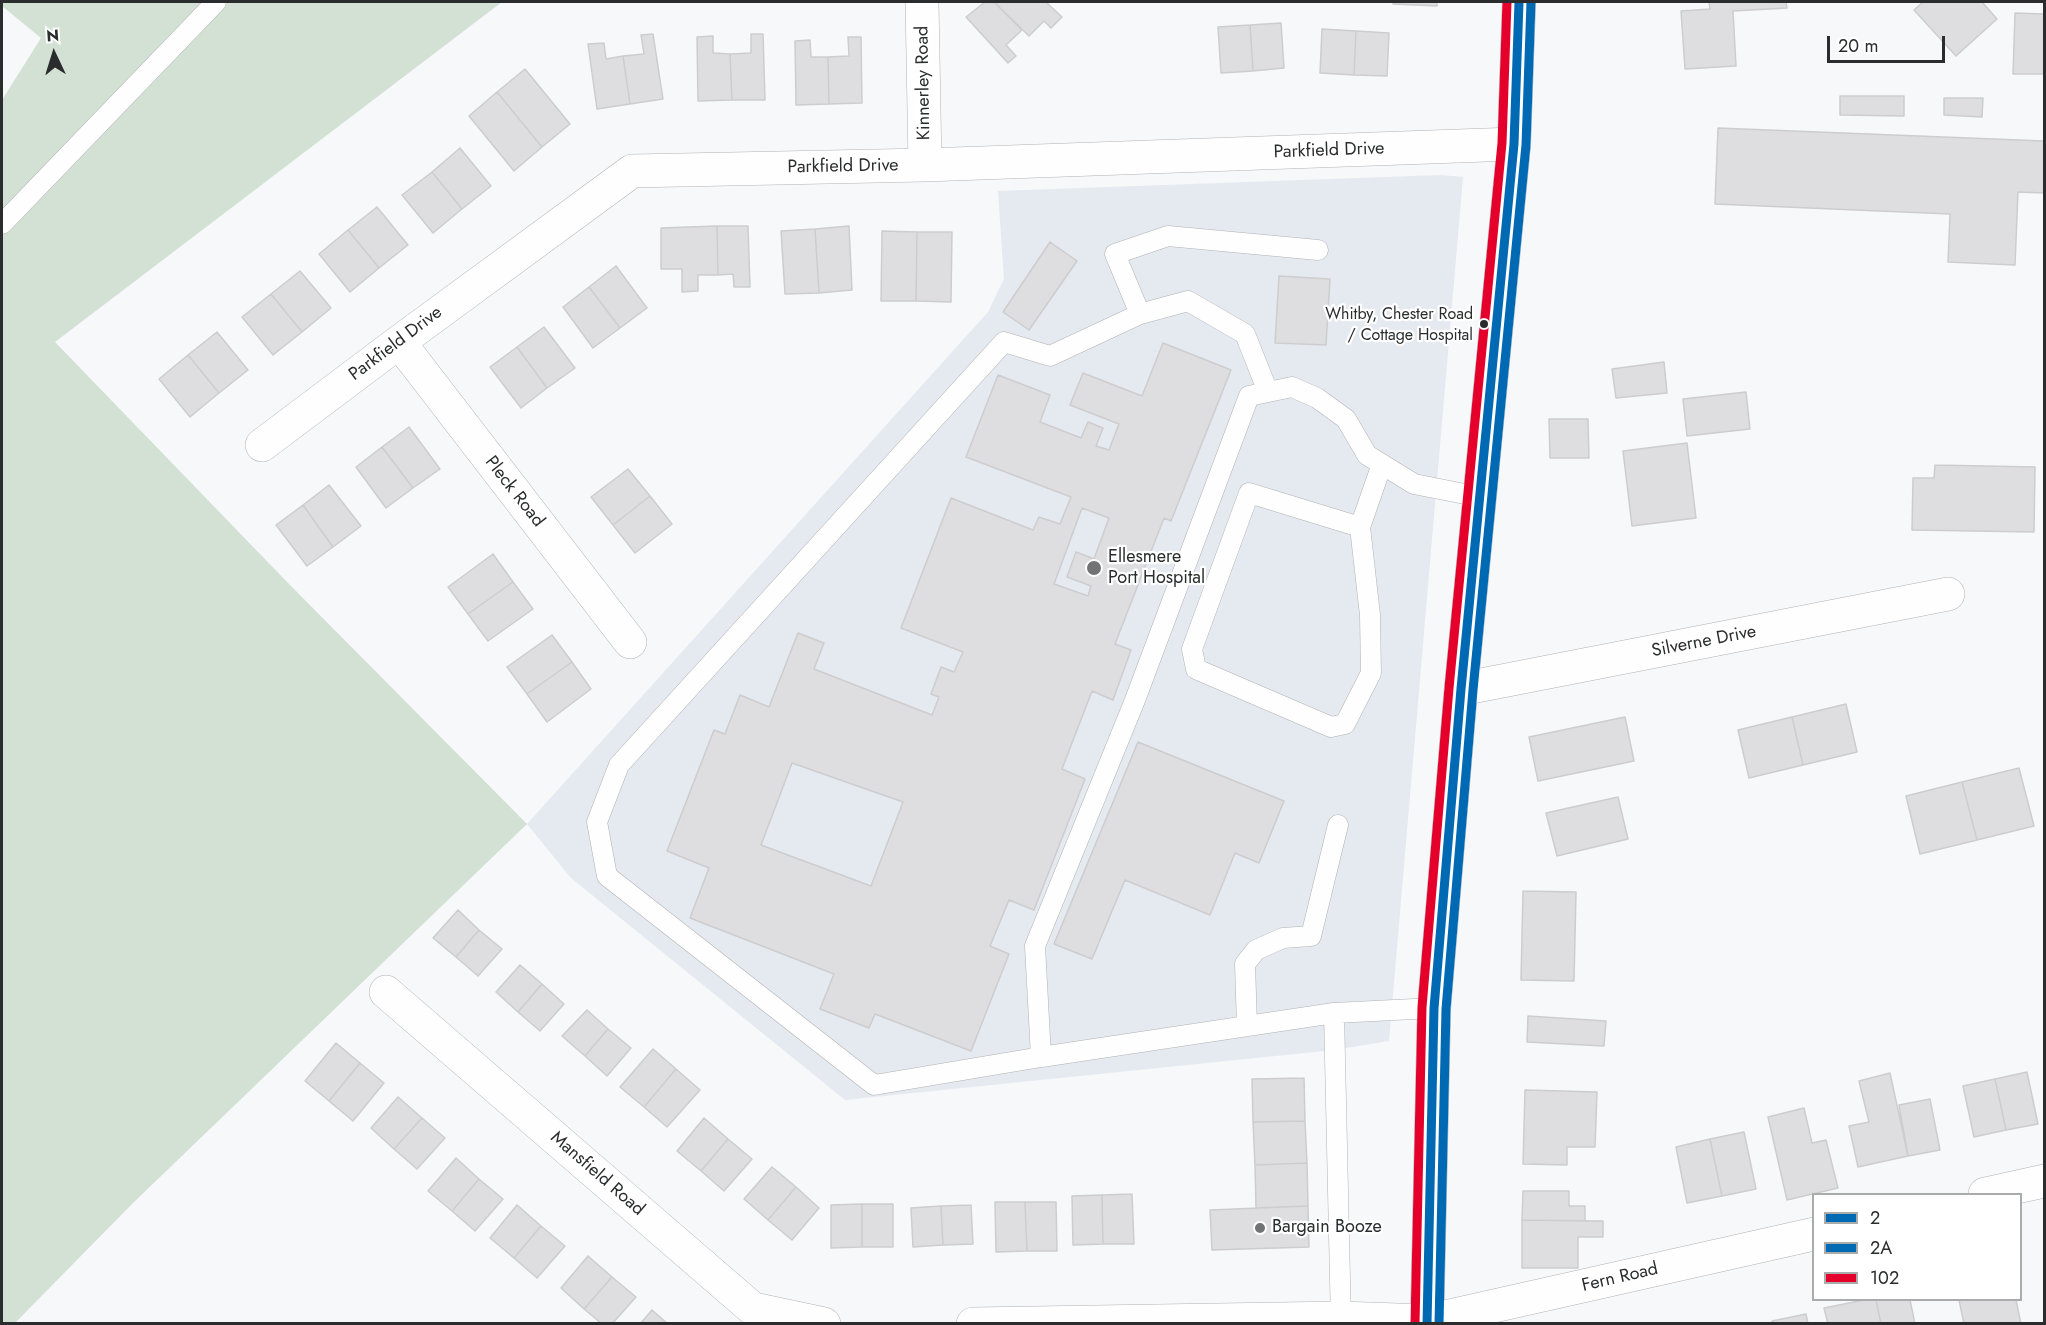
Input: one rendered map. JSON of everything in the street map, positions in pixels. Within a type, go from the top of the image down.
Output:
[{"type":"street","name":"Kinnerley Road","points":[[922,2],[925,165]]},
{"type":"street","points":[[973,1323],[1427,1322],[1434,1008],[1461,689],[1514,144],[1520,2]]},
{"type":"street","name":"Parkfield Drive","points":[[262,445],[633,171],[925,165],[1514,144]]},
{"type":"street","name":"Pleck Road","points":[[399,342],[630,642]]},
{"type":"street","name":"Silverne Drive","points":[[1461,689],[1948,594]]},
{"type":"street","name":"Mansfield Road","points":[[386,993],[753,1309],[824,1323]]},
{"type":"street","points":[[1990,1193],[2044,1181]]},
{"type":"street","name":"Fern Road","points":[[1427,1322],[1812,1234]]},
{"type":"lane","points":[[2,224],[216,2]]},
{"type":"lane","points":[[1140,314],[1115,254],[1168,236],[1318,250]]},
{"type":"lane","points":[[1268,392],[1245,334],[1188,301],[1140,314],[1050,357],[1004,342],[619,765],[597,822],[606,876],[874,1085],[1041,1057],[1334,1014],[1434,1008]]},
{"type":"lane","points":[[1041,1057],[1035,946],[1135,700],[1249,396],[1292,387],[1317,398],[1346,419],[1367,455],[1414,484],[1480,497]]},
{"type":"lane","points":[[1360,526],[1250,493],[1192,649],[1196,669],[1331,727],[1345,724],[1371,673],[1370,615],[1360,526],[1382,464]]},
{"type":"lane","points":[[1247,1026],[1245,964],[1256,950],[1283,938],[1311,936],[1338,825]]},
{"type":"lane","points":[[1334,1014],[1340,1321]]},
{"type":"shaded area","name":"Ellesmere Port Hospital","points":[[1441,175],[1463,177],[1389,1041],[1334,1050],[845,1100],[571,878],[527,824],[988,312],[1004,279],[998,191]]},
{"type":"green space","points":[[2,2],[502,2],[55,342],[288,583],[527,824],[133,1203],[14,1324],[2,1323],[2,100],[41,38],[2,6]]},
{"type":"building","points":[[985,2],[994,2],[1022,30],[1006,45],[1016,56],[1008,63],[966,17]]},
{"type":"building","points":[[994,2],[1046,2],[1062,17],[1051,28],[1044,21],[1029,36]]},
{"type":"building","points":[[1393,2],[1437,2],[1437,6],[1393,4]]},
{"type":"building","points":[[1709,2],[1786,2],[1787,8],[1733,11],[1736,66],[1685,69],[1681,11],[1710,9]]},
{"type":"building","points":[[1923,2],[1982,2],[1997,19],[1956,56],[1914,10]]},
{"type":"building","points":[[2015,13],[2044,14],[2044,74],[2013,74]]},
{"type":"building","points":[[1281,23],[1284,68],[1253,71],[1250,25]]},
{"type":"building","points":[[1250,25],[1253,71],[1221,73],[1218,27]]},
{"type":"building","points":[[1322,29],[1356,31],[1354,75],[1320,73]]},
{"type":"building","points":[[1356,31],[1389,33],[1387,76],[1354,75]]},
{"type":"building","points":[[653,34],[663,99],[630,104],[623,56],[644,54],[641,35]]},
{"type":"building","points":[[751,34],[763,34],[765,100],[732,100],[730,54],[751,53]]},
{"type":"building","points":[[713,36],[713,53],[730,54],[732,100],[698,101],[697,37]]},
{"type":"building","points":[[848,37],[861,37],[862,103],[829,104],[828,57],[849,56]]},
{"type":"building","points":[[810,40],[811,57],[828,57],[829,104],[796,105],[795,41]]},
{"type":"building","points":[[604,43],[606,59],[623,56],[630,104],[597,109],[588,44]]},
{"type":"building","points":[[525,69],[570,124],[542,147],[497,92]]},
{"type":"building","points":[[497,92],[542,147],[514,171],[469,116]]},
{"type":"building","points":[[1840,96],[1904,96],[1904,116],[1840,115]]},
{"type":"building","points":[[1944,98],[1983,98],[1982,117],[1944,115]]},
{"type":"building","points":[[1718,128],[2044,141],[2044,193],[2018,192],[2015,265],[1948,262],[1950,214],[1715,204]]},
{"type":"building","points":[[460,148],[491,186],[462,209],[432,172]]},
{"type":"building","points":[[432,172],[462,209],[433,233],[402,195]]},
{"type":"building","points":[[377,207],[408,245],[379,268],[348,230]]},
{"type":"building","points":[[717,226],[748,226],[750,287],[734,287],[733,274],[718,275]]},
{"type":"building","points":[[717,226],[718,275],[698,275],[698,291],[682,292],[682,269],[661,269],[661,228]]},
{"type":"building","points":[[849,226],[852,290],[819,293],[815,229]]},
{"type":"building","points":[[815,229],[819,293],[785,294],[781,231]]},
{"type":"building","points":[[348,230],[379,268],[350,292],[319,254]]},
{"type":"building","points":[[882,231],[917,232],[916,301],[881,301]]},
{"type":"building","points":[[917,232],[952,232],[951,302],[916,301]]},
{"type":"building","points":[[1050,242],[1077,261],[1029,330],[1003,312]]},
{"type":"building","points":[[616,266],[647,308],[620,328],[589,287]]},
{"type":"building","points":[[300,271],[331,308],[302,332],[271,294]]},
{"type":"building","points":[[1279,276],[1330,279],[1326,345],[1275,343]]},
{"type":"building","points":[[589,287],[620,328],[593,348],[563,307]]},
{"type":"building","points":[[271,294],[302,332],[273,355],[242,317]]},
{"type":"building","points":[[544,327],[575,368],[547,388],[517,347]]},
{"type":"building","points":[[217,332],[248,370],[219,393],[188,355]]},
{"type":"building","points":[[1163,343],[1231,370],[1171,521],[1164,518],[1115,644],[1131,650],[1113,700],[1092,691],[1062,769],[1085,779],[1034,910],[1009,900],[990,946],[1009,954],[971,1051],[875,1014],[869,1028],[820,1009],[834,974],[690,918],[709,868],[667,851],[714,730],[725,734],[740,695],[769,707],[798,633],[824,643],[814,669],[932,715],[939,697],[931,694],[941,667],[954,672],[963,652],[901,628],[951,498],[1033,530],[1039,517],[1060,524],[1071,497],[966,457],[998,375],[1050,395],[1040,422],[1081,438],[1088,422],[1103,428],[1096,446],[1109,450],[1119,424],[1070,405],[1083,373],[1142,396]],"holes":[[[1082,508],[1109,518],[1094,559],[1076,552],[1067,577],[1091,586],[1088,596],[1054,584]],[[792,763],[903,802],[871,886],[761,845]]]},
{"type":"building","points":[[517,347],[547,388],[521,408],[490,367]]},
{"type":"building","points":[[188,355],[219,393],[190,417],[159,379]]},
{"type":"building","points":[[1664,362],[1667,393],[1616,398],[1612,369]]},
{"type":"building","points":[[1746,392],[1750,429],[1687,436],[1683,399]]},
{"type":"building","points":[[1549,419],[1588,419],[1589,458],[1550,458]]},
{"type":"building","points":[[409,427],[440,469],[413,488],[382,447]]},
{"type":"building","points":[[1687,443],[1696,518],[1632,526],[1623,451]]},
{"type":"building","points":[[382,447],[413,488],[386,508],[356,467]]},
{"type":"building","points":[[1935,465],[2035,467],[2034,532],[1912,530],[1913,478],[1934,478]]},
{"type":"building","points":[[628,469],[650,496],[613,525],[591,497]]},
{"type":"building","points":[[329,485],[361,526],[333,547],[303,505]]},
{"type":"building","points":[[650,496],[672,524],[635,553],[613,525]]},
{"type":"building","points":[[303,505],[333,547],[307,566],[276,525]]},
{"type":"building","points":[[493,554],[513,582],[468,614],[448,587]]},
{"type":"building","points":[[513,582],[533,609],[488,641],[468,614]]},
{"type":"building","points":[[552,635],[572,662],[527,694],[507,667]]},
{"type":"building","points":[[572,662],[591,689],[547,722],[527,694]]},
{"type":"building","points":[[1846,704],[1857,752],[1803,765],[1792,717]]},
{"type":"building","points":[[1625,717],[1634,761],[1538,781],[1529,737]]},
{"type":"building","points":[[1792,717],[1803,765],[1749,778],[1738,730]]},
{"type":"building","points":[[1138,742],[1284,801],[1259,863],[1235,853],[1210,915],[1125,880],[1092,959],[1054,944]]},
{"type":"building","points":[[2019,768],[2034,826],[1977,840],[1962,782]]},
{"type":"building","points":[[1962,782],[1977,840],[1920,854],[1906,796]]},
{"type":"building","points":[[1618,797],[1628,839],[1557,856],[1546,813]]},
{"type":"building","points":[[1523,891],[1576,892],[1574,981],[1521,980]]},
{"type":"building","points":[[458,910],[479,930],[456,957],[433,938]]},
{"type":"building","points":[[479,930],[502,949],[478,976],[456,957]]},
{"type":"building","points":[[520,965],[542,984],[518,1012],[496,992]]},
{"type":"building","points":[[542,984],[564,1004],[540,1031],[518,1012]]},
{"type":"building","points":[[587,1010],[608,1029],[585,1056],[562,1036]]},
{"type":"building","points":[[1528,1016],[1606,1021],[1604,1046],[1527,1042]]},
{"type":"building","points":[[608,1029],[631,1048],[607,1076],[585,1056]]},
{"type":"building","points":[[336,1043],[360,1063],[329,1101],[305,1081]]},
{"type":"building","points":[[653,1049],[676,1069],[644,1107],[620,1087]]},
{"type":"building","points":[[360,1063],[384,1083],[353,1121],[329,1101]]},
{"type":"building","points":[[676,1069],[700,1090],[667,1127],[644,1107]]},
{"type":"building","points":[[2027,1072],[2038,1124],[2006,1130],[1995,1079]]},
{"type":"building","points":[[1890,1073],[1908,1156],[1858,1167],[1849,1126],[1869,1122],[1859,1081]]},
{"type":"building","points":[[1304,1078],[1305,1121],[1253,1122],[1252,1079]]},
{"type":"building","points":[[1995,1079],[2006,1130],[1974,1137],[1963,1086]]},
{"type":"building","points":[[1525,1090],[1597,1092],[1595,1147],[1567,1147],[1567,1165],[1523,1164]]},
{"type":"building","points":[[398,1097],[422,1118],[394,1149],[371,1128]]},
{"type":"building","points":[[1930,1099],[1940,1150],[1908,1156],[1899,1105]]},
{"type":"building","points":[[1804,1108],[1812,1143],[1826,1140],[1838,1188],[1787,1200],[1768,1117]]},
{"type":"building","points":[[422,1118],[445,1138],[417,1169],[394,1149]]},
{"type":"building","points":[[704,1118],[728,1139],[701,1171],[677,1151]]},
{"type":"building","points":[[1305,1121],[1307,1163],[1255,1165],[1253,1122]]},
{"type":"building","points":[[1744,1132],[1756,1189],[1722,1196],[1710,1139]]},
{"type":"building","points":[[728,1139],[752,1159],[724,1191],[701,1171]]},
{"type":"building","points":[[1710,1139],[1722,1196],[1687,1203],[1676,1147]]},
{"type":"building","points":[[456,1158],[479,1179],[452,1211],[428,1191]]},
{"type":"building","points":[[1307,1163],[1308,1206],[1256,1208],[1255,1165]]},
{"type":"building","points":[[772,1167],[796,1187],[768,1220],[744,1199]]},
{"type":"building","points":[[479,1179],[503,1199],[475,1231],[452,1211]]},
{"type":"building","points":[[796,1187],[819,1208],[792,1240],[768,1220]]},
{"type":"building","points":[[1523,1191],[1569,1191],[1569,1206],[1585,1206],[1585,1221],[1522,1220]]},
{"type":"building","points":[[1132,1194],[1134,1244],[1103,1244],[1102,1195]]},
{"type":"building","points":[[1102,1195],[1103,1244],[1073,1245],[1072,1196]]},
{"type":"building","points":[[995,1202],[1025,1202],[1027,1251],[996,1252]]},
{"type":"building","points":[[1025,1202],[1056,1202],[1057,1251],[1027,1251]]},
{"type":"building","points":[[862,1204],[893,1204],[893,1247],[862,1247]]},
{"type":"building","points":[[862,1204],[862,1247],[831,1248],[831,1205]]},
{"type":"building","points":[[517,1205],[541,1226],[514,1258],[490,1238]]},
{"type":"building","points":[[971,1205],[973,1244],[943,1245],[941,1206]]},
{"type":"building","points":[[941,1206],[943,1245],[913,1247],[911,1208]]},
{"type":"building","name":"Bargain Booze","points":[[1308,1206],[1309,1247],[1212,1250],[1210,1210]]},
{"type":"building","points":[[1522,1220],[1603,1221],[1603,1237],[1578,1237],[1578,1268],[1522,1268]]},
{"type":"building","points":[[541,1226],[565,1246],[537,1278],[514,1258]]},
{"type":"building","points":[[588,1256],[612,1277],[584,1309],[561,1288]]},
{"type":"building","points":[[612,1277],[636,1297],[612,1324],[602,1324],[584,1309]]},
{"type":"building","points":[[1859,1301],[1876,1301],[1881,1324],[1828,1324],[1824,1308]]},
{"type":"building","points":[[1876,1301],[1910,1301],[1915,1324],[1881,1324]]},
{"type":"building","points":[[1959,1301],[2016,1301],[2021,1324],[1964,1324]]},
{"type":"building","points":[[652,1310],[668,1324],[640,1324]]},
{"type":"building","points":[[1806,1314],[1808,1324],[1772,1324],[1772,1321]]},
{"type":"transit line","name":"102","points":[[1415,1324],[1422,1007],[1449,688],[1502,143],[1507,2]]},
{"type":"transit line","name":"2","points":[[1427,1324],[1434,1008],[1461,689],[1514,144],[1519,2]]},
{"type":"transit line","name":"2A","points":[[1439,1324],[1446,1009],[1473,690],[1526,145],[1531,2]]},
{"type":"place","name":"Whitby, Chester Road / Cottage Hospital","points":[[1484,324]]},
{"type":"place","name":"Ellesmere Port Hospital","points":[[1094,568]]},
{"type":"place","name":"Bargain Booze","points":[[1260,1228]]}]
